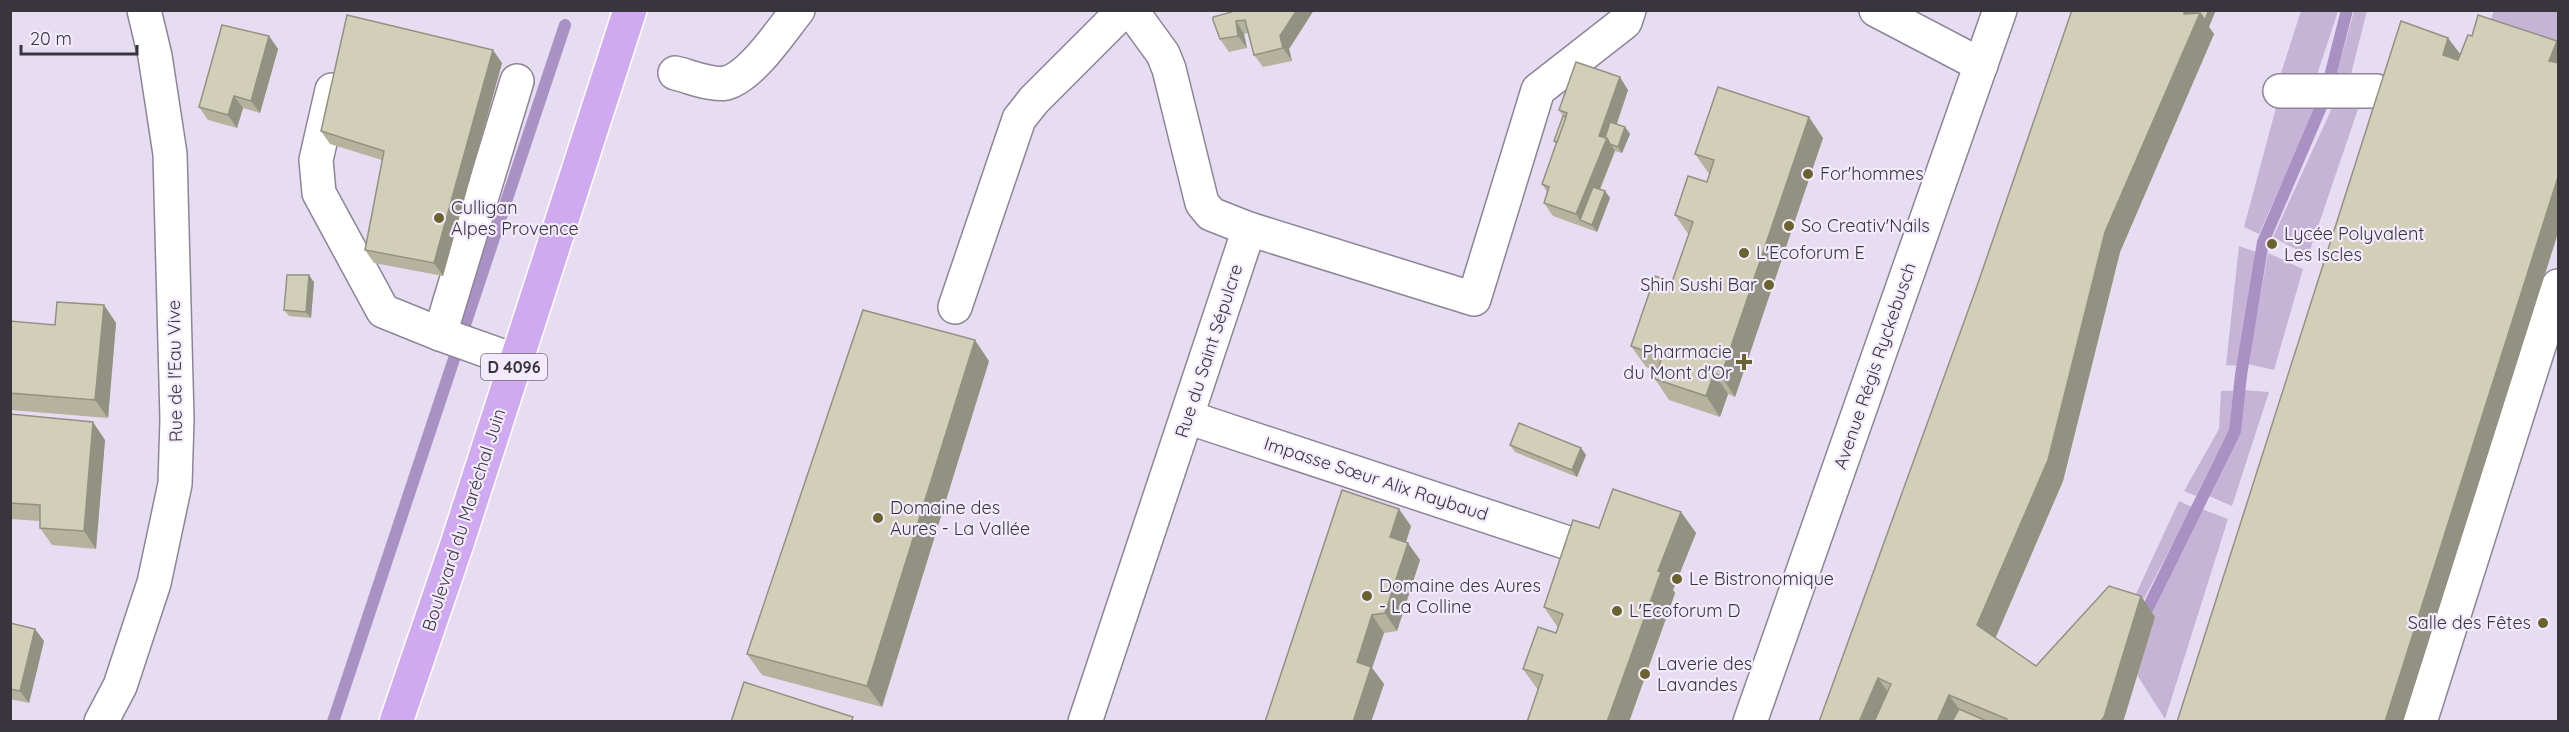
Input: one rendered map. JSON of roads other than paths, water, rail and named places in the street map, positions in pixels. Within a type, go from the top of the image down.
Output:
[{"type":"main road","name":"Boulevard du Maréchal Juin","points":[[396,722],[630,10]]},
{"type":"street","name":"Rue de l'Eau Vive","points":[[100,722],[120,686],[154,583],[174,484],[177,419],[170,154],[155,56],[144,10]]},
{"type":"street","points":[[675,73],[724,84],[737,78],[758,59],[798,10]]},
{"type":"street","points":[[955,308],[1019,119],[1034,100],[1124,10]]},
{"type":"street","points":[[1131,10],[1163,54],[1169,69],[1202,203],[1211,214],[1249,229],[1474,299],[1538,90],[1625,22],[1629,10]]},
{"type":"street","name":"Avenue Régis Ryckebusch","points":[[1750,722],[2000,10]]},
{"type":"street","points":[[1888,16],[1981,65]]},
{"type":"street","points":[[340,56],[316,160],[319,193],[383,311],[440,334],[516,360]]},
{"type":"street","points":[[440,334],[517,81]]},
{"type":"street","points":[[2280,91],[2376,91]]},
{"type":"street","name":"Rue du Saint Sépulcre","points":[[1085,722],[1249,229]]},
{"type":"street","points":[[2420,722],[2559,286]]},
{"type":"street","name":"Impasse Sœur Alix Raybaud","points":[[1187,417],[1565,542]]},
{"type":"waterway","points":[[2145,614],[2235,431],[2241,375],[2263,242],[2324,100],[2347,10]]},
{"type":"waterway","points":[[462,334],[565,25]]},
{"type":"waterway","points":[[333,722],[460,341]]},
{"type":"place","name":"For'hommes","points":[[1808,174]]},
{"type":"place","name":"Culligan Alpes Provence","points":[[439,218]]},
{"type":"place","name":"So Creativ'Nails","points":[[1789,226]]},
{"type":"place","name":"Lycée Polyvalent Les Iscles","points":[[2272,244]]},
{"type":"place","name":"L'Ecoforum E","points":[[1744,253]]},
{"type":"place","name":"Shin Sushi Bar","points":[[1769,285]]},
{"type":"place","name":"Pharmacie du Mont d'Or","points":[[1744,362]]},
{"type":"place","name":"Domaine des Aures - La Vallée","points":[[878,518]]},
{"type":"place","name":"Le Bistronomique","points":[[1677,579]]},
{"type":"place","name":"Domaine des Aures - La Colline","points":[[1367,596]]},
{"type":"place","name":"L'Ecoforum D","points":[[1617,611]]},
{"type":"place","name":"Salle des Fêtes","points":[[2543,623]]},
{"type":"place","name":"Laverie des Lavandes","points":[[1645,674]]}]
